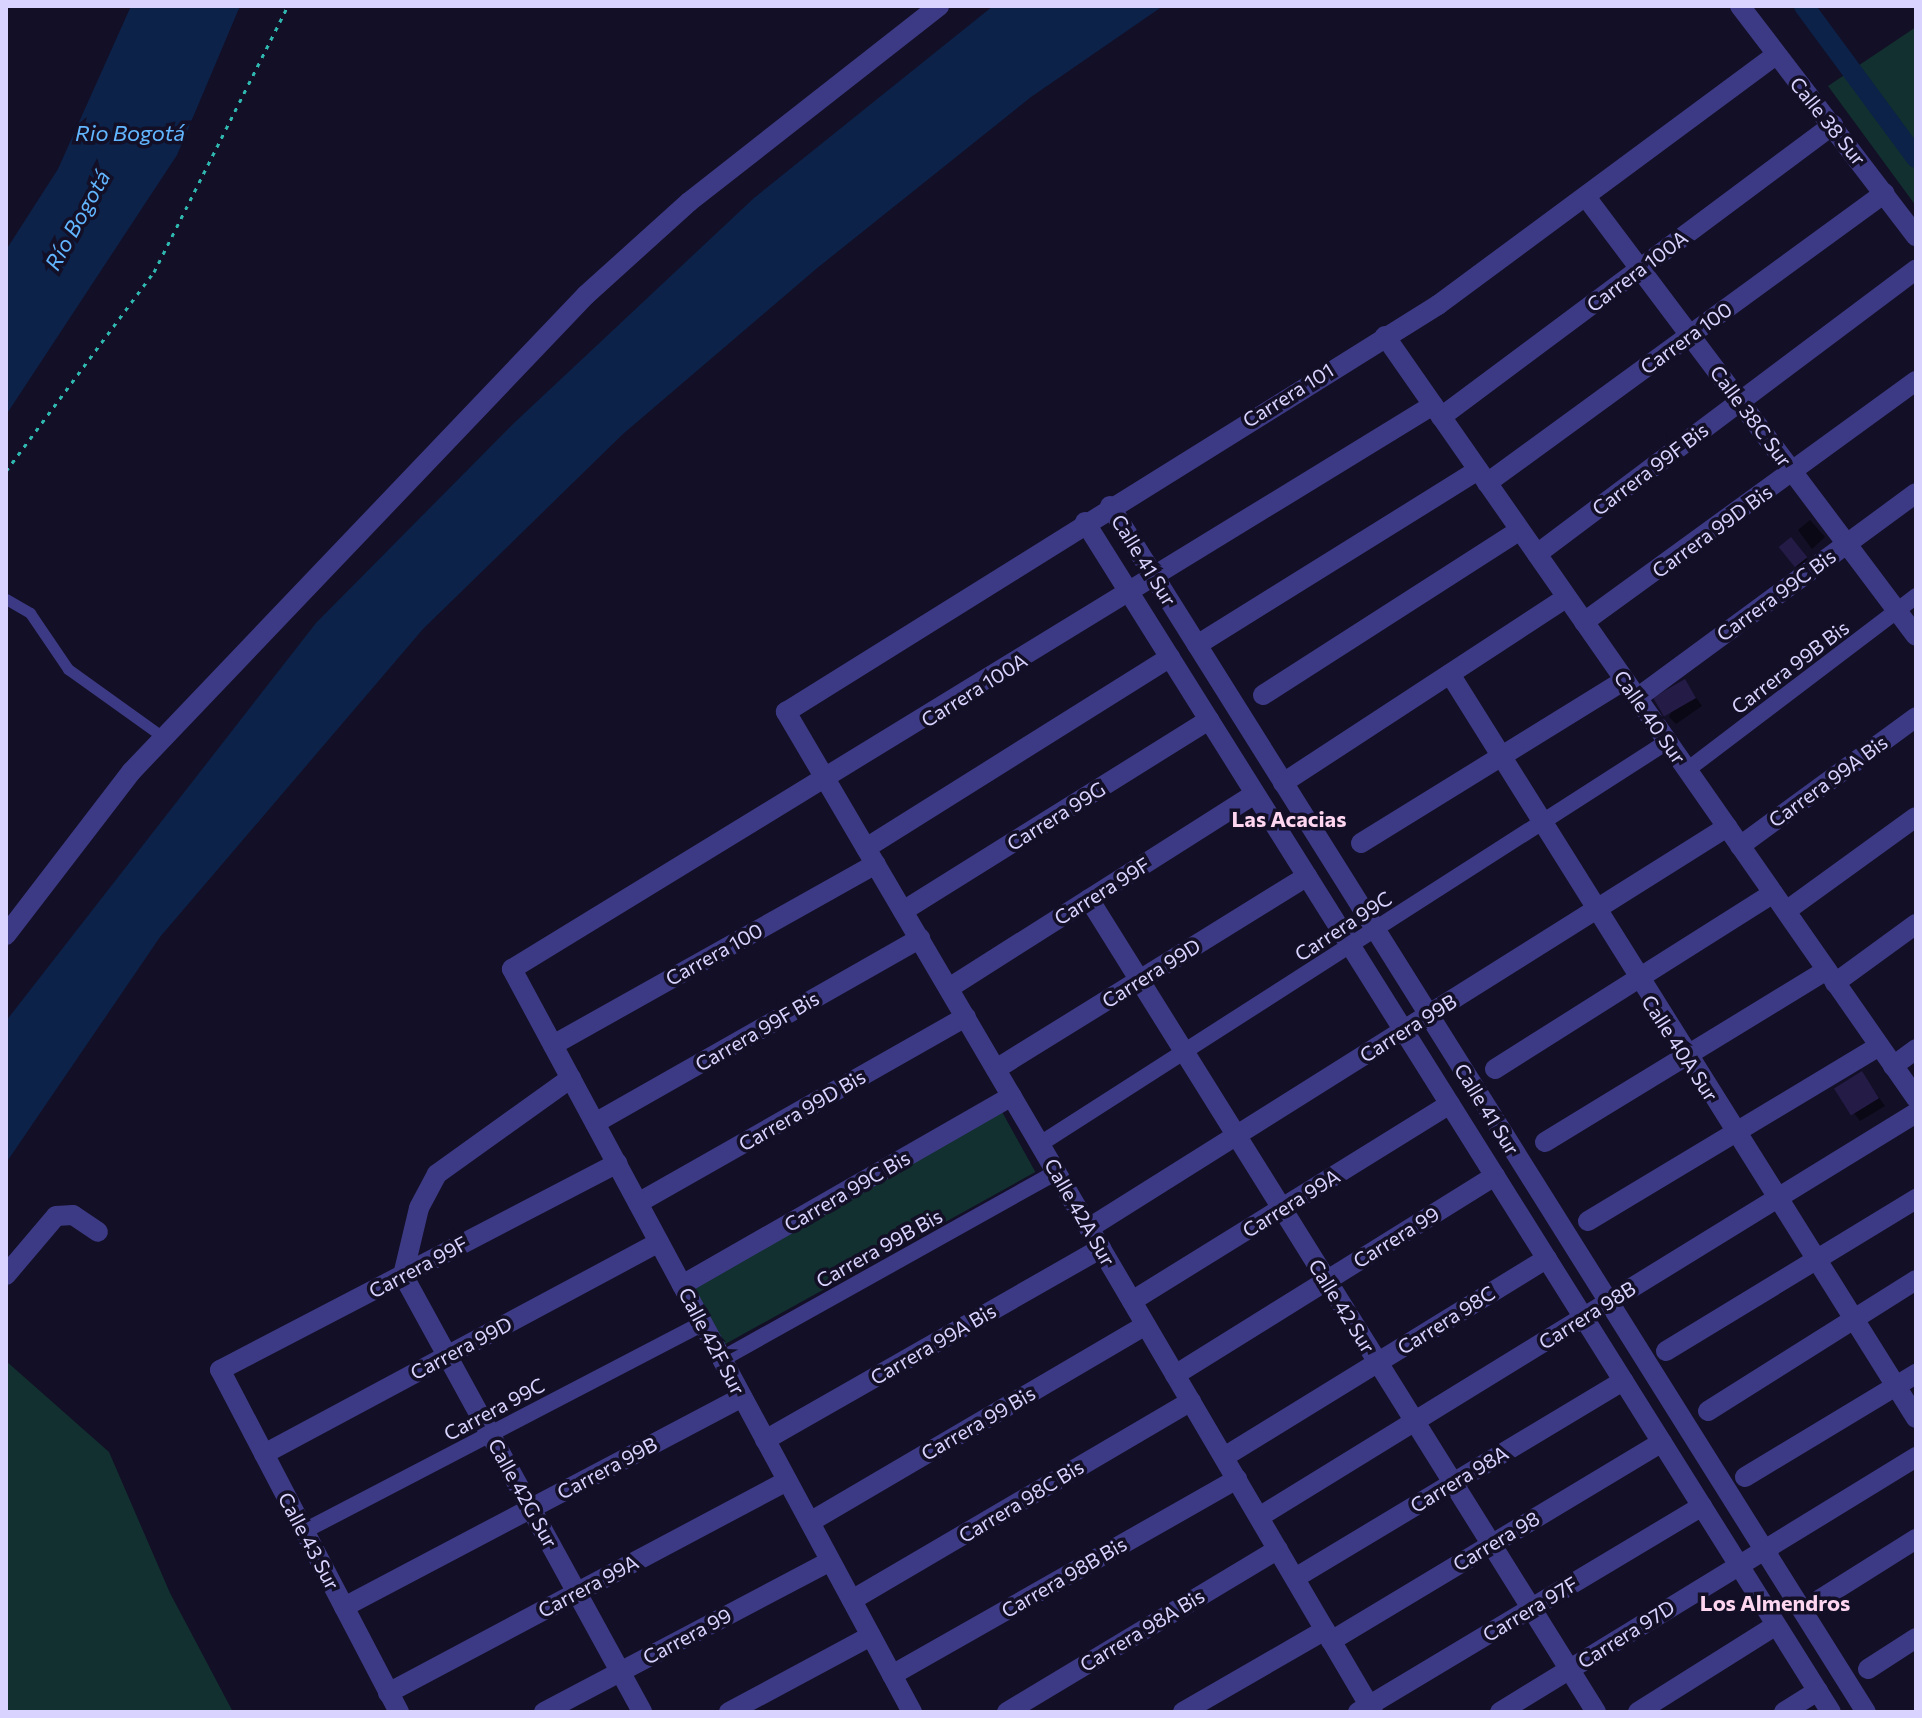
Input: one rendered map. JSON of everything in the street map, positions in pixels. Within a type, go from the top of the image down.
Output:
[{"type":"street","points":[[6,935],[163,737],[586,295],[689,202],[939,6]]},
{"type":"street","name":"Calle 38 Sur","points":[[1740,6],[1775,56],[1833,125],[1916,236]]},
{"type":"street","name":"Carrera 101","points":[[786,712],[1385,336],[1586,197],[1775,56]]},
{"type":"street","name":"Carrera 100A","points":[[512,969],[827,781],[1155,578],[1437,411],[1640,269],[1833,125]]},
{"type":"street","name":"Carrera 100","points":[[1197,645],[1483,476],[1690,335],[1884,193]]},
{"type":"street","name":"Calle 38C Sur","points":[[1586,197],[1916,636]]},
{"type":"street","name":"Carrera 99F Bis","points":[[1537,554],[1916,269]]},
{"type":"street","name":"Calle 40 Sur","points":[[1385,336],[1916,1098]]},
{"type":"street","name":"Carrera 99D Bis","points":[[1584,622],[1916,381]]},
{"type":"street","name":"Carrera 99C Bis","points":[[1631,689],[1847,544],[1916,493]]},
{"type":"street","name":"Calle 41 Sur","points":[[1110,506],[1866,1712]]},
{"type":"street","name":"Calle 41 Sur","points":[[1085,522],[1831,1712]]},
{"type":"street","points":[[1263,695],[1520,530]]},
{"type":"street","name":"Carrera 99B Bis","points":[[1687,770],[1916,596]]},
{"type":"street","points":[[1283,783],[1567,597]]},
{"type":"street","name":"Carrera 100","points":[[553,1045],[871,856],[1170,657]]},
{"type":"street","name":"Calle 40A Sur","points":[[1450,674],[1635,980],[1916,1418]]},
{"type":"street","points":[[1361,843],[1501,757],[1631,689]]},
{"type":"street","name":"Calle 42A Sur","points":[[786,712],[1295,1578],[1367,1710]]},
{"type":"street","name":"Carrera 99A Bis","points":[[1740,846],[1916,717]]},
{"type":"street","name":"Carrera 99G","points":[[903,911],[1209,720]]},
{"type":"street","name":"Carrera 99C","points":[[1040,1144],[1667,742]]},
{"type":"street","name":"Carrera 99F","points":[[949,988],[1255,794]]},
{"type":"street","points":[[1786,911],[1916,817]]},
{"type":"street","name":"Carrera 99B","points":[[1089,1228],[1727,827]]},
{"type":"street","name":"Carrera 99D","points":[[996,1069],[1307,876]]},
{"type":"street","points":[[1495,1069],[1773,893]]},
{"type":"street","name":"Calle 42 Sur","points":[[1089,899],[1596,1712]]},
{"type":"street","points":[[1545,1142],[1686,1056],[1831,976],[1916,924]]},
{"type":"street","name":"Carrera 99F Bis","points":[[595,1123],[920,938]]},
{"type":"street","name":"Calle 42F Sur","points":[[512,969],[912,1712]]},
{"type":"street","name":"Carrera 99D Bis","points":[[638,1203],[966,1017]]},
{"type":"street","points":[[1588,1221],[1879,1046]]},
{"type":"street","points":[[1893,1066],[1916,1049]]},
{"type":"street","points":[[403,1275],[419,1208],[437,1174],[571,1078]]},
{"type":"street","name":"Carrera 99C Bis","points":[[682,1285],[1012,1096]]},
{"type":"street","name":"Carrera 99A","points":[[1132,1301],[1450,1104]]},
{"type":"street","name":"Carrera 98B","points":[[1259,1517],[1916,1113]]},
{"type":"street","name":"Carrera 99F","points":[[220,1370],[617,1163]]},
{"type":"street","name":"Carrera 99B Bis","points":[[722,1359],[1056,1172]]},
{"type":"street","name":"Carrera 99","points":[[1175,1375],[1495,1176]]},
{"type":"street","points":[[1666,1351],[1916,1199]]},
{"type":"street","points":[[6,1275],[56,1216],[73,1215],[98,1232]]},
{"type":"street","name":"Carrera 99D","points":[[264,1454],[659,1242]]},
{"type":"street","name":"Carrera 99A Bis","points":[[765,1440],[1101,1248]]},
{"type":"street","name":"Carrera 98C","points":[[1224,1457],[1547,1258]]},
{"type":"street","name":"Calle 42G Sur","points":[[403,1275],[642,1712]]},
{"type":"street","points":[[1708,1411],[1916,1280]]},
{"type":"street","name":"Carrera 99C","points":[[304,1531],[703,1323]]},
{"type":"street","name":"Carrera 99 Bis","points":[[810,1522],[1146,1325]]},
{"type":"street","name":"Calle 43 Sur","points":[[220,1370],[399,1712]]},
{"type":"street","points":[[1745,1477],[1916,1374]]},
{"type":"street","name":"Carrera 98A","points":[[1295,1578],[1623,1381]]},
{"type":"street","name":"Carrera 99B","points":[[344,1607],[742,1397]]},
{"type":"street","name":"Carrera 98C Bis","points":[[852,1600],[1191,1401]]},
{"type":"street","name":"Carrera 98","points":[[1183,1712],[1490,1545],[1662,1442]]},
{"type":"street","name":"Carrera 97D","points":[[1500,1712],[1916,1457]]},
{"type":"street","name":"Carrera 98B Bis","points":[[892,1675],[1237,1479]]},
{"type":"street","name":"Carrera 99A","points":[[388,1693],[787,1481]]},
{"type":"street","name":"Carrera 97F","points":[[1367,1710],[1702,1506]]},
{"type":"street","points":[[1819,1600],[1916,1539]]},
{"type":"street","name":"Carrera 98A Bis","points":[[1007,1712],[1278,1549]]},
{"type":"street","name":"Carrera 99","points":[[544,1712],[830,1561]]},
{"type":"street","points":[[1638,1712],[1776,1625]]},
{"type":"street","points":[[729,1712],[871,1636]]},
{"type":"street","points":[[1868,1669],[1916,1638]]},
{"type":"street","points":[[1784,1712],[1818,1691]]},
{"type":"lane","points":[[6,599],[30,613],[68,669],[163,737]]},
{"type":"path","points":[[6,471],[154,272],[288,6]]},
{"type":"green space","points":[[1916,27],[1916,206],[1828,86]]},
{"type":"green space","points":[[1001,1110],[1035,1172],[725,1344],[691,1282]]},
{"type":"green space","points":[[6,1361],[109,1452],[170,1593],[233,1712],[6,1712]]},
{"type":"water","name":"Rio Bogotá","points":[[131,6],[240,6],[177,155],[6,415],[6,250],[58,169]]},
{"type":"water","points":[[993,6],[1163,6],[1031,97],[816,269],[623,434],[423,629],[160,937],[6,1163],[6,1021],[316,623],[513,424],[754,198]]},
{"type":"building","points":[[1791,537],[1807,557],[1795,567],[1779,547]]},
{"type":"building","points":[[1685,679],[1696,698],[1664,717],[1653,698]]},
{"type":"building","points":[[1862,1071],[1879,1098],[1851,1116],[1834,1088]]},
{"type":"waterway","points":[[1804,6],[1916,158]]},
{"type":"district","name":"Las Acacias","points":[[1289,819]]},
{"type":"district","name":"Los Almendros","points":[[1775,1603]]},
{"type":"water label","name":"Río Bogotá","points":[[77,220]]}]
